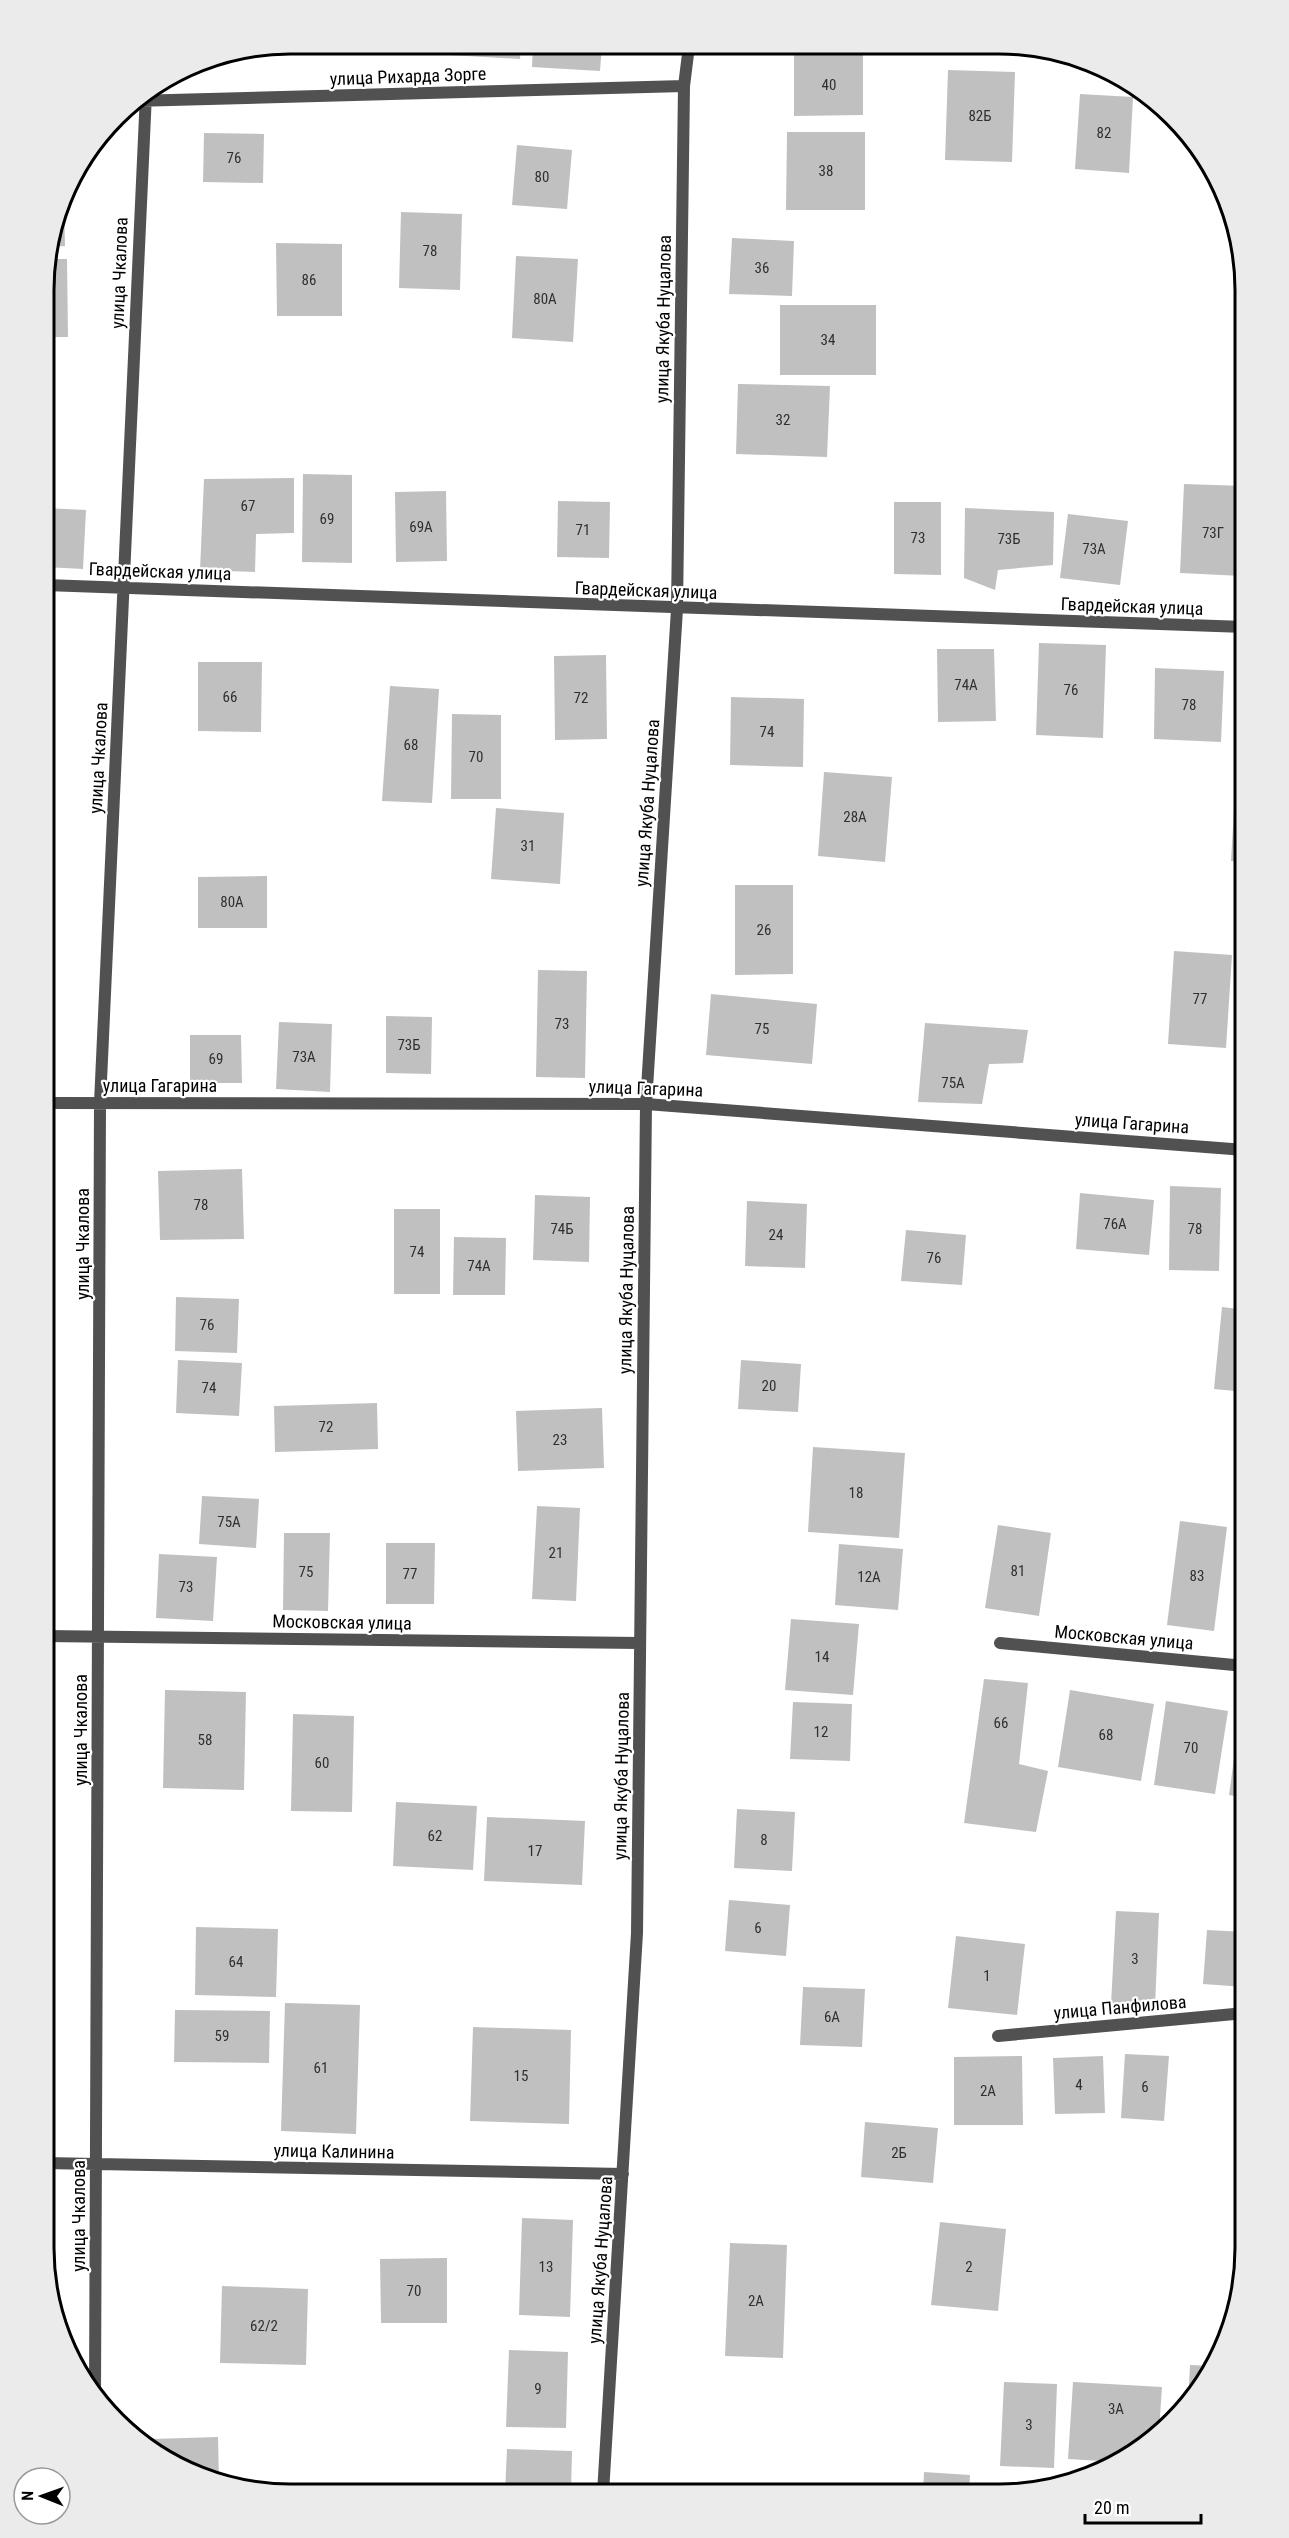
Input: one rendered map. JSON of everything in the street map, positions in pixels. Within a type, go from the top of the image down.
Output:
[{"type":"street","name":"улица Якуба Нуцалова","points":[[604,2484],[637,1933],[646,1104],[677,609],[684,86],[688,54]]},
{"type":"street","name":"улица Рихарда Зорге","points":[[152,99],[684,86]]},
{"type":"street","name":"улица Чкалова","points":[[95,2381],[100,1103],[124,588],[141,107]]},
{"type":"street","name":"Гвардейская улица","points":[[54,585],[677,609],[1235,627]]},
{"type":"street","name":"улица Гагарина","points":[[54,1103],[646,1104],[1235,1149]]},
{"type":"street","name":"Московская улица","points":[[54,1636],[640,1643]]},
{"type":"street","name":"Московская улица","points":[[1000,1643],[1235,1665]]},
{"type":"street","name":"улица Панфилова","points":[[998,2036],[1235,2014]]},
{"type":"street","name":"улица Калинина","points":[[54,2163],[623,2174]]},
{"type":"building","points":[[432,54],[520,54],[520,59]]},
{"type":"building","points":[[533,54],[601,54],[600,71],[532,67]]},
{"type":"building","points":[[794,54],[863,55],[863,115],[794,116]]},
{"type":"building","points":[[948,70],[1015,72],[1012,162],[945,160]]},
{"type":"building","points":[[1080,94],[1133,97],[1129,173],[1075,169]]},
{"type":"building","points":[[787,132],[865,132],[865,210],[786,210]]},
{"type":"building","points":[[204,133],[264,134],[263,183],[203,182]]},
{"type":"building","points":[[517,145],[572,150],[567,209],[512,205]]},
{"type":"building","points":[[401,212],[462,214],[460,290],[399,288]]},
{"type":"building","points":[[64,222],[65,246],[59,246]]},
{"type":"building","points":[[732,238],[794,241],[792,296],[729,294]]},
{"type":"building","points":[[276,243],[342,244],[342,316],[277,316]]},
{"type":"building","points":[[516,256],[578,259],[573,342],[512,338]]},
{"type":"building","points":[[56,259],[67,259],[68,337],[54,337]]},
{"type":"building","points":[[780,305],[876,305],[876,375],[780,375]]},
{"type":"building","points":[[738,384],[830,386],[827,457],[736,454]]},
{"type":"building","points":[[303,474],[352,475],[352,563],[302,562]]},
{"type":"building","points":[[294,478],[294,533],[256,534],[255,572],[200,570],[204,479]]},
{"type":"building","points":[[1184,484],[1235,486],[1235,576],[1180,573]]},
{"type":"building","points":[[446,491],[447,561],[396,562],[395,492]]},
{"type":"building","points":[[558,501],[610,502],[609,558],[557,557]]},
{"type":"building","points":[[894,502],[941,502],[941,575],[894,574]]},
{"type":"building","points":[[54,508],[86,510],[83,569],[54,567]]},
{"type":"building","points":[[965,508],[1054,512],[1053,565],[998,570],[995,590],[964,578]]},
{"type":"building","points":[[1068,514],[1128,521],[1120,585],[1060,578]]},
{"type":"building","points":[[1039,643],[1106,645],[1103,738],[1036,735]]},
{"type":"building","points":[[937,649],[994,649],[996,721],[938,722]]},
{"type":"building","points":[[606,655],[607,739],[555,740],[554,656]]},
{"type":"building","points":[[198,662],[262,662],[261,732],[198,731]]},
{"type":"building","points":[[1155,668],[1224,671],[1221,742],[1154,739]]},
{"type":"building","points":[[390,686],[439,689],[432,803],[382,801]]},
{"type":"building","points":[[731,697],[804,699],[803,767],[730,765]]},
{"type":"building","points":[[452,714],[501,715],[501,799],[451,799]]},
{"type":"building","points":[[824,772],[892,777],[885,862],[818,856]]},
{"type":"building","points":[[1235,792],[1235,861],[1231,861]]},
{"type":"building","points":[[496,808],[564,813],[560,884],[491,879]]},
{"type":"building","points":[[267,876],[267,928],[198,928],[198,877]]},
{"type":"building","points":[[735,885],[793,885],[793,974],[735,975]]},
{"type":"building","points":[[1174,951],[1232,955],[1226,1048],[1168,1044]]},
{"type":"building","points":[[538,970],[587,971],[585,1078],[536,1077]]},
{"type":"building","points":[[711,994],[817,1004],[812,1064],[706,1055]]},
{"type":"building","points":[[386,1016],[432,1017],[431,1074],[386,1073]]},
{"type":"building","points":[[279,1022],[332,1024],[330,1092],[276,1089]]},
{"type":"building","points":[[925,1023],[1028,1030],[1023,1063],[989,1064],[982,1104],[918,1102]]},
{"type":"building","points":[[190,1035],[241,1035],[242,1083],[190,1083]]},
{"type":"building","points":[[242,1169],[244,1239],[160,1240],[158,1171]]},
{"type":"building","points":[[1170,1186],[1221,1188],[1219,1271],[1169,1270]]},
{"type":"building","points":[[1080,1193],[1154,1200],[1149,1255],[1076,1249]]},
{"type":"building","points":[[535,1195],[590,1197],[589,1262],[533,1260]]},
{"type":"building","points":[[747,1201],[807,1204],[805,1268],[745,1266]]},
{"type":"building","points":[[394,1209],[440,1209],[440,1294],[394,1294]]},
{"type":"building","points":[[906,1230],[966,1235],[962,1285],[901,1281]]},
{"type":"building","points":[[454,1237],[506,1238],[505,1295],[453,1295]]},
{"type":"building","points":[[176,1297],[239,1299],[237,1353],[175,1351]]},
{"type":"building","points":[[1222,1307],[1235,1309],[1235,1391],[1214,1389]]},
{"type":"building","points":[[178,1360],[242,1363],[239,1416],[176,1413]]},
{"type":"building","points":[[741,1360],[801,1364],[798,1412],[738,1409]]},
{"type":"building","points":[[377,1403],[378,1449],[275,1452],[274,1406]]},
{"type":"building","points":[[602,1408],[604,1468],[518,1471],[516,1411]]},
{"type":"building","points":[[813,1447],[905,1453],[899,1538],[808,1532]]},
{"type":"building","points":[[202,1496],[259,1499],[256,1548],[199,1544]]},
{"type":"building","points":[[537,1506],[580,1508],[576,1601],[532,1599]]},
{"type":"building","points":[[1180,1521],[1227,1527],[1214,1631],[1167,1625]]},
{"type":"building","points":[[998,1525],[1051,1533],[1039,1616],[985,1608]]},
{"type":"building","points":[[284,1533],[330,1533],[328,1611],[283,1610]]},
{"type":"building","points":[[386,1543],[435,1543],[434,1604],[386,1604]]},
{"type":"building","points":[[839,1544],[903,1549],[898,1610],[835,1605]]},
{"type":"building","points":[[159,1554],[217,1557],[213,1621],[156,1618]]},
{"type":"building","points":[[791,1619],[859,1624],[853,1695],[785,1690]]},
{"type":"building","points":[[984,1679],[1028,1683],[1019,1764],[1048,1771],[1036,1832],[964,1823]]},
{"type":"building","points":[[165,1690],[246,1692],[244,1790],[163,1788]]},
{"type":"building","points":[[1070,1690],[1154,1704],[1141,1781],[1058,1767]]},
{"type":"building","points":[[1166,1701],[1228,1711],[1215,1794],[1154,1785]]},
{"type":"building","points":[[793,1702],[852,1704],[850,1761],[790,1759]]},
{"type":"building","points":[[293,1714],[354,1716],[352,1812],[291,1811]]},
{"type":"building","points":[[1235,1751],[1235,1796],[1229,1795]]},
{"type":"building","points":[[396,1802],[477,1806],[473,1870],[393,1866]]},
{"type":"building","points":[[737,1809],[795,1812],[792,1871],[734,1868]]},
{"type":"building","points":[[487,1817],[585,1821],[582,1885],[484,1881]]},
{"type":"building","points":[[729,1900],[790,1905],[786,1956],[725,1951]]},
{"type":"building","points":[[1116,1911],[1159,1913],[1155,2006],[1111,2004]]},
{"type":"building","points":[[196,1927],[278,1929],[276,1997],[195,1995]]},
{"type":"building","points":[[1207,1930],[1235,1931],[1235,1986],[1203,1984]]},
{"type":"building","points":[[956,1936],[1025,1944],[1017,2015],[948,2008]]},
{"type":"building","points":[[803,1987],[865,1989],[862,2047],[800,2045]]},
{"type":"building","points":[[285,2003],[360,2005],[356,2134],[281,2131]]},
{"type":"building","points":[[175,2010],[270,2011],[269,2063],[174,2062]]},
{"type":"building","points":[[473,2027],[571,2030],[569,2124],[470,2121]]},
{"type":"building","points":[[1125,2054],[1169,2056],[1164,2121],[1121,2118]]},
{"type":"building","points":[[1022,2056],[1023,2125],[954,2125],[954,2057]]},
{"type":"building","points":[[1103,2056],[1105,2113],[1055,2114],[1053,2058]]},
{"type":"building","points":[[865,2122],[938,2128],[933,2183],[861,2177]]},
{"type":"building","points":[[522,2218],[573,2220],[570,2317],[519,2315]]},
{"type":"building","points":[[940,2222],[1006,2229],[998,2311],[931,2305]]},
{"type":"building","points":[[730,2243],[787,2245],[783,2358],[725,2356]]},
{"type":"building","points":[[447,2258],[447,2323],[381,2323],[380,2259]]},
{"type":"building","points":[[222,2286],[308,2289],[306,2365],[220,2363]]},
{"type":"building","points":[[509,2350],[568,2352],[566,2428],[506,2427]]},
{"type":"building","points":[[1190,2365],[1203,2366],[1195,2379],[1189,2388]]},
{"type":"building","points":[[1004,2382],[1057,2384],[1054,2468],[1000,2466]]},
{"type":"building","points":[[1073,2382],[1162,2387],[1160,2421],[1143,2435],[1101,2461],[1068,2459]]},
{"type":"building","points":[[218,2437],[219,2473],[186,2460],[152,2439]]},
{"type":"building","points":[[507,2449],[572,2451],[571,2484],[505,2484]]},
{"type":"building","points":[[924,2472],[970,2475],[970,2484],[923,2484]]}]
